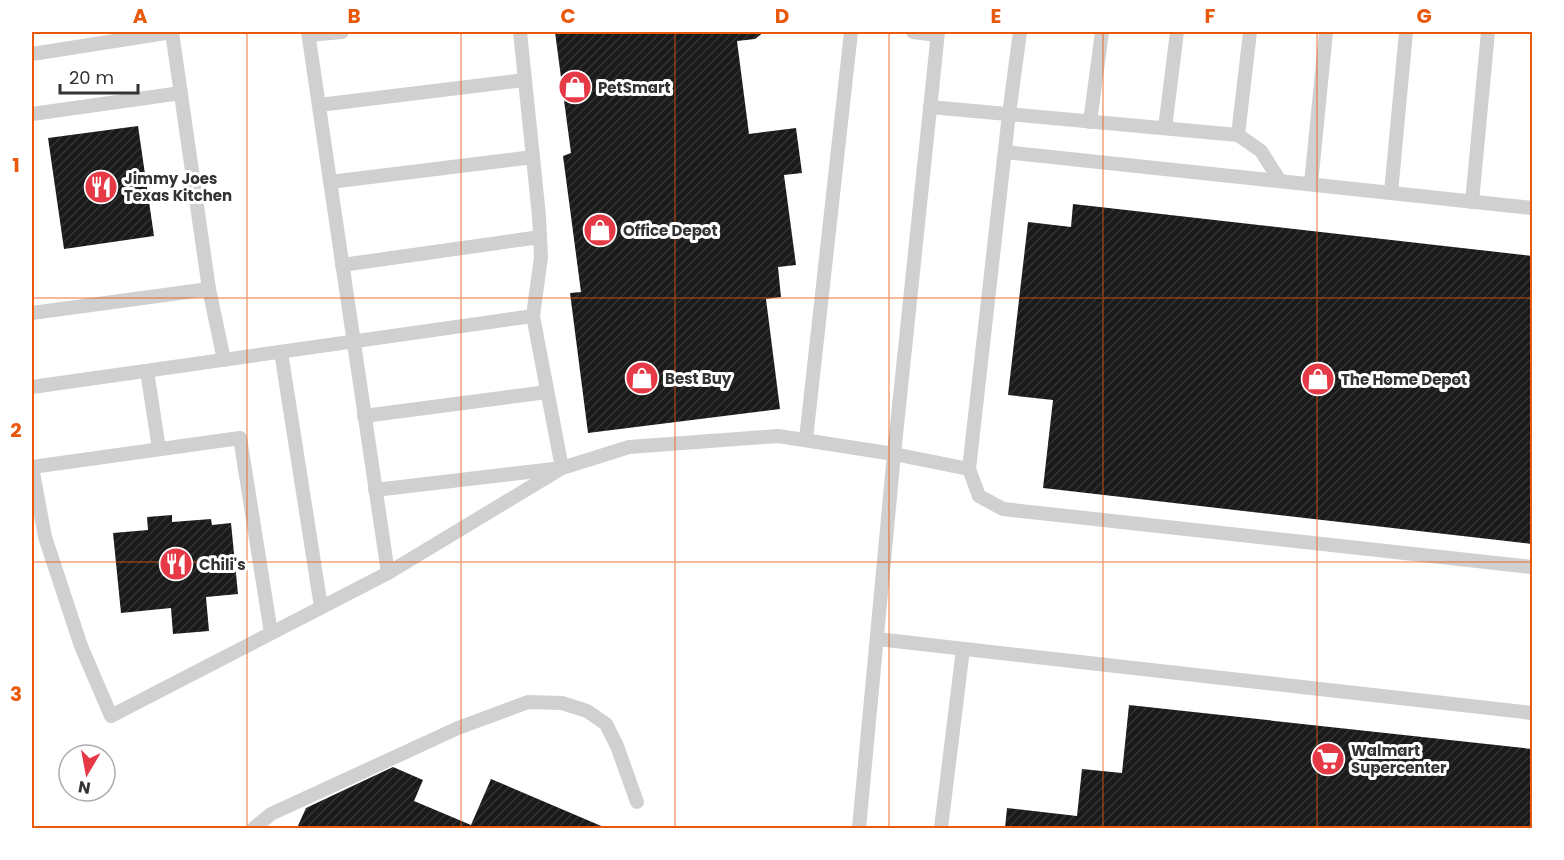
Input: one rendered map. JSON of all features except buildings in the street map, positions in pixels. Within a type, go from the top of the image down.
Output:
[{"type":"lane","points":[[32,54],[172,32],[209,289],[224,360]]},
{"type":"lane","points":[[342,32],[309,33],[352,342],[388,573]]},
{"type":"lane","points":[[520,32],[541,257],[533,316],[562,468]]},
{"type":"lane","points":[[806,439],[851,32]]},
{"type":"lane","points":[[859,828],[894,454],[938,33],[913,32]]},
{"type":"lane","points":[[1020,32],[969,469],[979,496],[1003,509],[1533,567]]},
{"type":"lane","points":[[1090,122],[1102,32]]},
{"type":"lane","points":[[1165,128],[1177,32]]},
{"type":"lane","points":[[1239,135],[1250,32]]},
{"type":"lane","points":[[1311,184],[1326,32]]},
{"type":"lane","points":[[1391,193],[1406,32]]},
{"type":"lane","points":[[1472,201],[1488,32]]},
{"type":"lane","points":[[319,105],[525,80]]},
{"type":"lane","points":[[32,114],[181,93]]},
{"type":"lane","points":[[930,107],[1239,135],[1261,151],[1280,181]]},
{"type":"lane","points":[[1005,152],[1533,208]]},
{"type":"lane","points":[[330,182],[533,157]]},
{"type":"lane","points":[[342,265],[540,237]]},
{"type":"lane","points":[[32,313],[209,289]]},
{"type":"lane","points":[[32,387],[533,316]]},
{"type":"lane","points":[[281,352],[321,607]]},
{"type":"lane","points":[[147,371],[159,449]]},
{"type":"lane","points":[[364,416],[547,392]]},
{"type":"lane","points":[[375,490],[562,468],[629,447],[778,436],[894,454],[969,469]]},
{"type":"lane","points":[[271,633],[240,438],[32,467],[45,537],[81,646],[111,716],[388,573],[562,468]]},
{"type":"lane","points":[[877,639],[1533,713]]},
{"type":"lane","points":[[941,828],[963,649]]},
{"type":"lane","points":[[254,828],[271,814],[458,728],[528,702],[562,703],[587,711],[606,724],[617,746],[637,802]]},
{"type":"place","name":"PetSmart","points":[[575,87]]},
{"type":"place","name":"Jimmy Joes Texas Kitchen","points":[[101,187]]},
{"type":"place","name":"Office Depot","points":[[600,230]]},
{"type":"place","name":"Best Buy","points":[[642,378]]},
{"type":"place","name":"The Home Depot","points":[[1318,379]]},
{"type":"place","name":"Chili's","points":[[176,564]]},
{"type":"place","name":"Walmart Supercenter","points":[[1328,759]]}]
